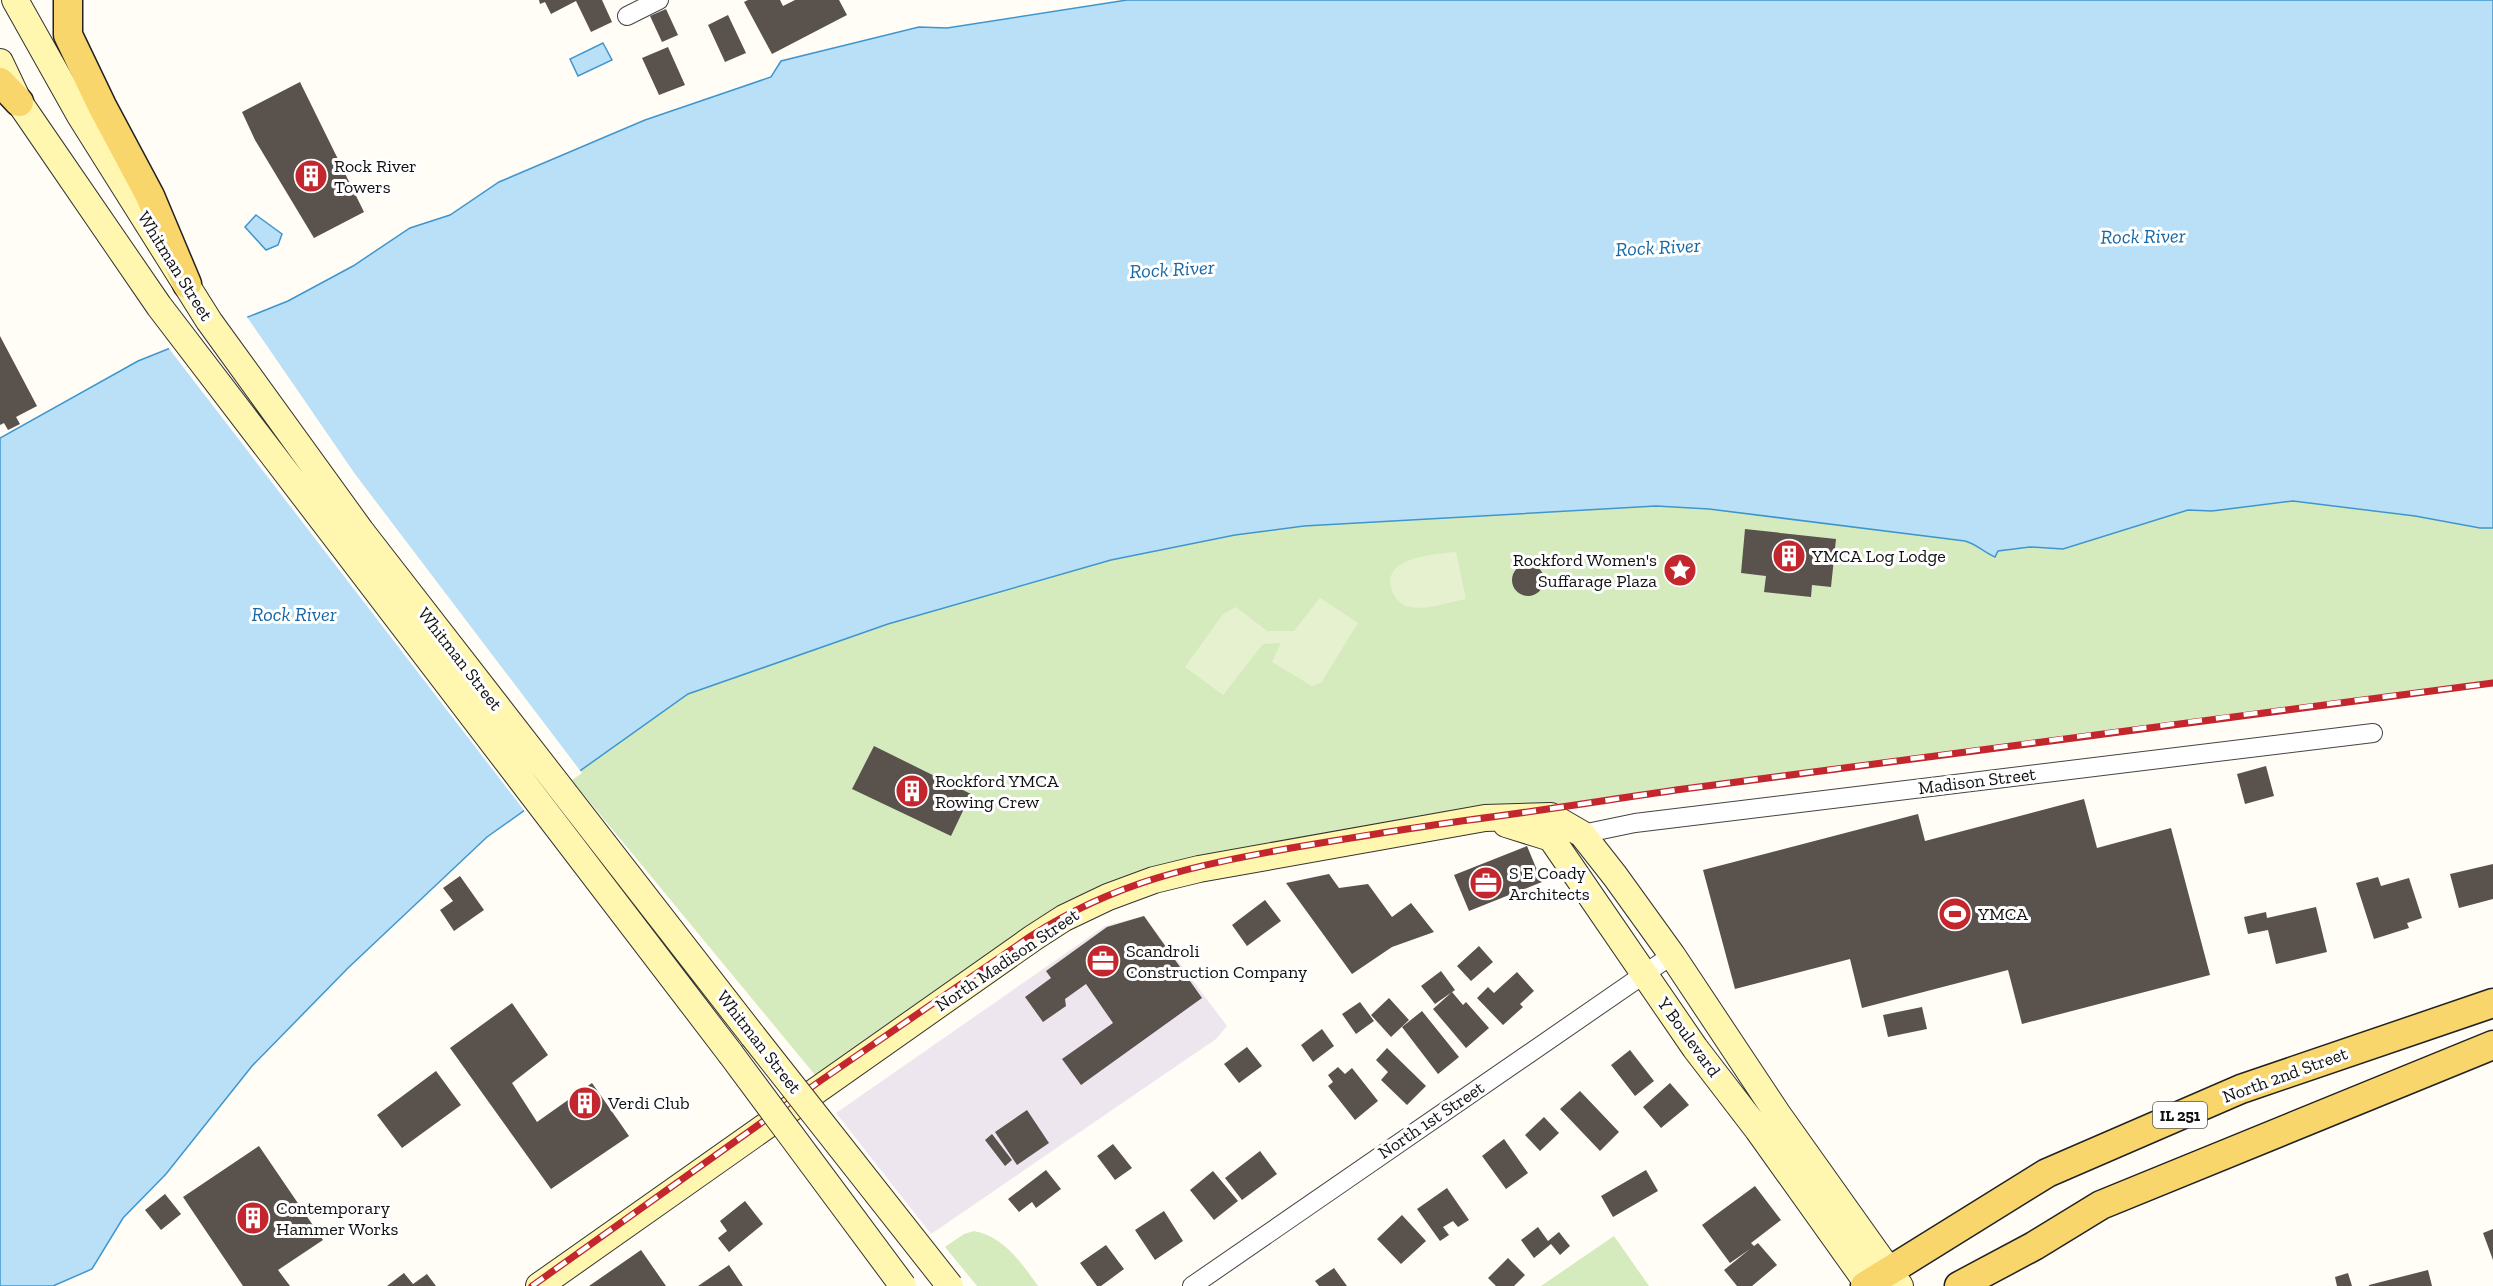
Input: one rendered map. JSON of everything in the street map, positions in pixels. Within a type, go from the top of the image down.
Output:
[{"type":"main road","name":"Whitman Street","points":[[15,0],[79,114],[188,284],[209,321],[361,531],[950,1286]]},
{"type":"main road","points":[[68,0],[68,35],[102,106],[150,196],[188,284]]},
{"type":"main road","name":"Whitman Street","points":[[0,62],[9,92],[159,306],[729,1053],[903,1286]]},
{"type":"main road","name":"North Madison Street","points":[[539,1286],[1064,918],[1117,894],[1154,880],[1200,869],[1485,818],[1551,816],[1582,834]]},
{"type":"main road","name":"Y Boulevard","points":[[1485,818],[1551,838],[1643,974],[1879,1283]]},
{"type":"main road","name":"Y Boulevard","points":[[1582,834],[1672,955],[1771,1103],[1879,1283]]},
{"type":"main road","name":"North 2nd Street","points":[[1879,1283],[2047,1173],[2241,1089],[2493,1003]]},
{"type":"main road","points":[[1959,1285],[2034,1246],[2101,1206],[2493,1045]]},
{"type":"street","points":[[627,16],[658,0]]},
{"type":"street","name":"Madison Street","points":[[1582,834],[1647,822],[2373,733]]},
{"type":"street","name":"North 1st Street","points":[[1192,1286],[1672,955]]},
{"type":"shaded area","points":[[1144,916],[1227,1026],[1216,1039],[931,1234],[836,1113],[1105,926]]},
{"type":"green space","points":[[2293,501],[2493,528],[2493,683],[2184,721],[1578,803],[1152,878],[820,1081],[570,778],[688,694],[888,624],[1111,560],[1235,535],[1304,526],[1656,506],[1709,509],[1965,541],[1972,543],[1982,551],[2030,547],[2063,549],[2188,509],[2212,511]]},
{"type":"green space","points":[[1456,552],[1466,599],[1417,608],[1404,605],[1396,598],[1390,581],[1393,572],[1401,565],[1423,556]]},
{"type":"green space","points":[[1320,598],[1358,623],[1321,683],[1312,686],[1272,662],[1281,643],[1263,644],[1223,695],[1185,667],[1223,614],[1236,607],[1267,631],[1294,631]]},
{"type":"green space","points":[[974,1231],[985,1234],[1003,1245],[1038,1286],[977,1286],[945,1247],[964,1234]]},
{"type":"green space","points":[[1614,1236],[1649,1286],[1541,1286]]},
{"type":"water","name":"Rock River","points":[[1127,0],[2493,0],[2493,528],[2293,501],[2212,511],[2188,510],[2063,549],[2030,547],[1998,551],[1995,557],[1965,541],[1709,509],[1656,506],[1304,526],[1235,535],[1111,560],[888,624],[688,694],[487,837],[348,968],[252,1066],[166,1174],[123,1218],[92,1269],[53,1286],[0,1286],[0,438],[138,361],[288,301],[353,266],[410,228],[450,215],[499,182],[645,120],[771,77],[781,61],[919,27],[947,28]]},
{"type":"water","points":[[603,43],[612,60],[578,76],[570,59]]},
{"type":"water","points":[[256,215],[282,234],[278,245],[266,250],[245,227]]},
{"type":"pier","points":[[245,314],[355,474],[582,773],[526,813],[167,346]]},
{"type":"building","points":[[539,0],[602,0],[612,22],[591,32],[576,1],[551,14],[545,2],[540,4]]},
{"type":"building","points":[[780,0],[783,6],[795,0],[839,0],[847,15],[772,54],[744,2]]},
{"type":"building","points":[[666,9],[678,35],[662,42],[650,16]]},
{"type":"building","points":[[728,15],[746,53],[725,62],[708,25]]},
{"type":"building","points":[[668,47],[685,85],[659,95],[642,58]]},
{"type":"building","name":"Rock River Towers","points":[[300,82],[364,212],[314,238],[255,140],[242,112]]},
{"type":"building","points":[[0,336],[37,406],[16,417],[20,424],[8,430],[4,423],[0,425]]},
{"type":"building","name":"YMCA Log Lodge","points":[[1745,529],[1836,539],[1831,587],[1812,585],[1811,597],[1764,592],[1766,576],[1741,573]]},
{"type":"building","points":[[1528,564],[1539,569],[1544,580],[1539,591],[1528,596],[1517,591],[1512,580],[1517,569]]},
{"type":"building","name":"Rockford YMCA Rowing Crew","points":[[874,746],[971,794],[951,836],[852,789]]},
{"type":"building","points":[[2266,766],[2274,796],[2245,804],[2237,774]]},
{"type":"building","name":"YMCA","points":[[2084,799],[2097,848],[2171,828],[2210,975],[2022,1024],[2008,970],[1862,1008],[1850,959],[1735,989],[1703,870],[1918,814],[1925,841]]},
{"type":"building","points":[[1527,846],[1542,882],[1469,911],[1454,875]]},
{"type":"building","points":[[2493,864],[2493,899],[2459,908],[2450,874]]},
{"type":"building","points":[[1329,874],[1339,888],[1368,884],[1392,917],[1411,903],[1434,932],[1392,947],[1352,974],[1286,883]]},
{"type":"building","points":[[460,876],[484,910],[454,931],[440,910],[453,901],[443,888]]},
{"type":"building","points":[[2378,877],[2381,886],[2409,878],[2422,918],[2407,923],[2409,928],[2374,939],[2356,883]]},
{"type":"building","points":[[1265,900],[1281,921],[1247,946],[1232,925]]},
{"type":"building","points":[[2316,907],[2327,952],[2276,964],[2268,930],[2248,934],[2244,917],[2266,912],[2267,918]]},
{"type":"building","points":[[1144,916],[1202,998],[1081,1085],[1062,1059],[1113,1023],[1086,984],[1065,999],[1066,1006],[1043,1022],[1025,997],[1051,978],[1046,971],[1107,927]]},
{"type":"building","points":[[1479,946],[1493,962],[1471,981],[1457,966]]},
{"type":"building","points":[[1441,971],[1455,990],[1435,1004],[1421,986]]},
{"type":"building","points":[[1517,972],[1534,991],[1520,1004],[1523,1007],[1503,1025],[1477,998],[1488,987],[1494,993]]},
{"type":"building","points":[[1452,992],[1463,1005],[1466,1002],[1489,1028],[1466,1048],[1433,1009]]},
{"type":"building","points":[[1389,998],[1409,1020],[1391,1037],[1371,1015]]},
{"type":"building","points":[[1360,1002],[1374,1021],[1356,1034],[1342,1014]]},
{"type":"building","name":"Verdi Club","points":[[512,1003],[548,1055],[512,1083],[537,1122],[592,1083],[629,1136],[551,1189],[450,1048]]},
{"type":"building","points":[[1922,1007],[1927,1029],[1888,1037],[1883,1015]]},
{"type":"building","points":[[1422,1011],[1459,1057],[1438,1074],[1402,1027]]},
{"type":"building","points":[[1322,1029],[1334,1046],[1313,1062],[1301,1045]]},
{"type":"building","points":[[1247,1047],[1262,1066],[1239,1083],[1224,1064]]},
{"type":"building","points":[[1387,1048],[1426,1086],[1407,1105],[1381,1080],[1388,1072],[1376,1060]]},
{"type":"building","points":[[1630,1050],[1654,1081],[1635,1096],[1611,1065]]},
{"type":"building","points":[[1338,1067],[1345,1074],[1352,1068],[1378,1101],[1355,1120],[1328,1086],[1333,1082],[1328,1075]]},
{"type":"building","points":[[436,1071],[461,1105],[402,1148],[377,1115]]},
{"type":"building","points":[[1670,1083],[1689,1105],[1661,1128],[1643,1107]]},
{"type":"building","points":[[1580,1091],[1619,1132],[1600,1151],[1560,1109]]},
{"type":"building","points":[[1027,1110],[1049,1143],[1017,1165],[995,1132]]},
{"type":"building","points":[[1544,1117],[1559,1133],[1540,1151],[1525,1135]]},
{"type":"building","points":[[992,1134],[1012,1160],[1005,1166],[985,1140]]},
{"type":"building","points":[[1504,1139],[1528,1173],[1506,1189],[1482,1156]]},
{"type":"building","points":[[1113,1144],[1132,1168],[1115,1180],[1097,1156]]},
{"type":"building","name":"Contemporary Hammer Works","points":[[259,1146],[323,1240],[278,1270],[290,1286],[243,1286],[183,1197]]},
{"type":"building","points":[[1260,1151],[1277,1174],[1242,1200],[1225,1178]]},
{"type":"building","points":[[1046,1170],[1061,1189],[1036,1208],[1032,1202],[1019,1212],[1008,1199]]},
{"type":"building","points":[[1646,1170],[1658,1191],[1613,1217],[1601,1196]]},
{"type":"building","points":[[1213,1171],[1238,1201],[1214,1220],[1190,1190]]},
{"type":"building","points":[[1755,1186],[1781,1220],[1751,1243],[1754,1246],[1758,1243],[1777,1265],[1752,1286],[1737,1286],[1724,1270],[1750,1249],[1730,1263],[1702,1225]]},
{"type":"building","points":[[1447,1188],[1469,1220],[1458,1227],[1453,1221],[1443,1227],[1449,1235],[1440,1241],[1417,1209]]},
{"type":"building","points":[[165,1194],[181,1214],[161,1230],[145,1210]]},
{"type":"building","points":[[745,1201],[763,1224],[729,1252],[718,1238],[727,1231],[720,1221]]},
{"type":"building","points":[[1164,1211],[1183,1241],[1155,1260],[1135,1230]]},
{"type":"building","points":[[1402,1215],[1426,1241],[1401,1264],[1377,1239]]},
{"type":"building","points":[[1538,1227],[1548,1241],[1559,1232],[1570,1246],[1560,1255],[1551,1244],[1534,1258],[1521,1240]]},
{"type":"building","points":[[2493,1229],[2493,1260],[2483,1233]]},
{"type":"building","points":[[1106,1245],[1124,1269],[1101,1286],[1097,1286],[1080,1263]]},
{"type":"building","points":[[641,1250],[666,1286],[589,1286]]},
{"type":"building","points":[[1508,1258],[1525,1275],[1514,1286],[1496,1286],[1488,1278]]},
{"type":"building","points":[[729,1265],[743,1286],[698,1286]]},
{"type":"building","points":[[1334,1268],[1347,1286],[1319,1286],[1315,1281]]},
{"type":"building","points":[[2428,1270],[2432,1286],[2369,1286],[2369,1285]]},
{"type":"building","points":[[404,1273],[413,1284],[427,1274],[436,1286],[387,1286]]},
{"type":"building","points":[[2348,1273],[2352,1286],[2337,1286],[2335,1277]]},
{"type":"railway","points":[[532,1286],[820,1081],[1031,936],[1094,902],[1157,878],[1255,855],[1424,826],[1676,790],[2493,683]]},
{"type":"place","name":"Rock River Towers","points":[[311,176]]},
{"type":"place","name":"YMCA Log Lodge","points":[[1789,556]]},
{"type":"place","name":"Rockford Women's Suffarage Plaza","points":[[1680,570]]},
{"type":"place","name":"Rockford YMCA Rowing Crew","points":[[912,791]]},
{"type":"place","name":"S E Coady Architects","points":[[1486,883]]},
{"type":"place","name":"YMCA","points":[[1955,914]]},
{"type":"place","name":"Scandroli Construction Company","points":[[1103,961]]},
{"type":"place","name":"Verdi Club","points":[[585,1103]]},
{"type":"place","name":"Contemporary Hammer Works","points":[[253,1218]]}]
